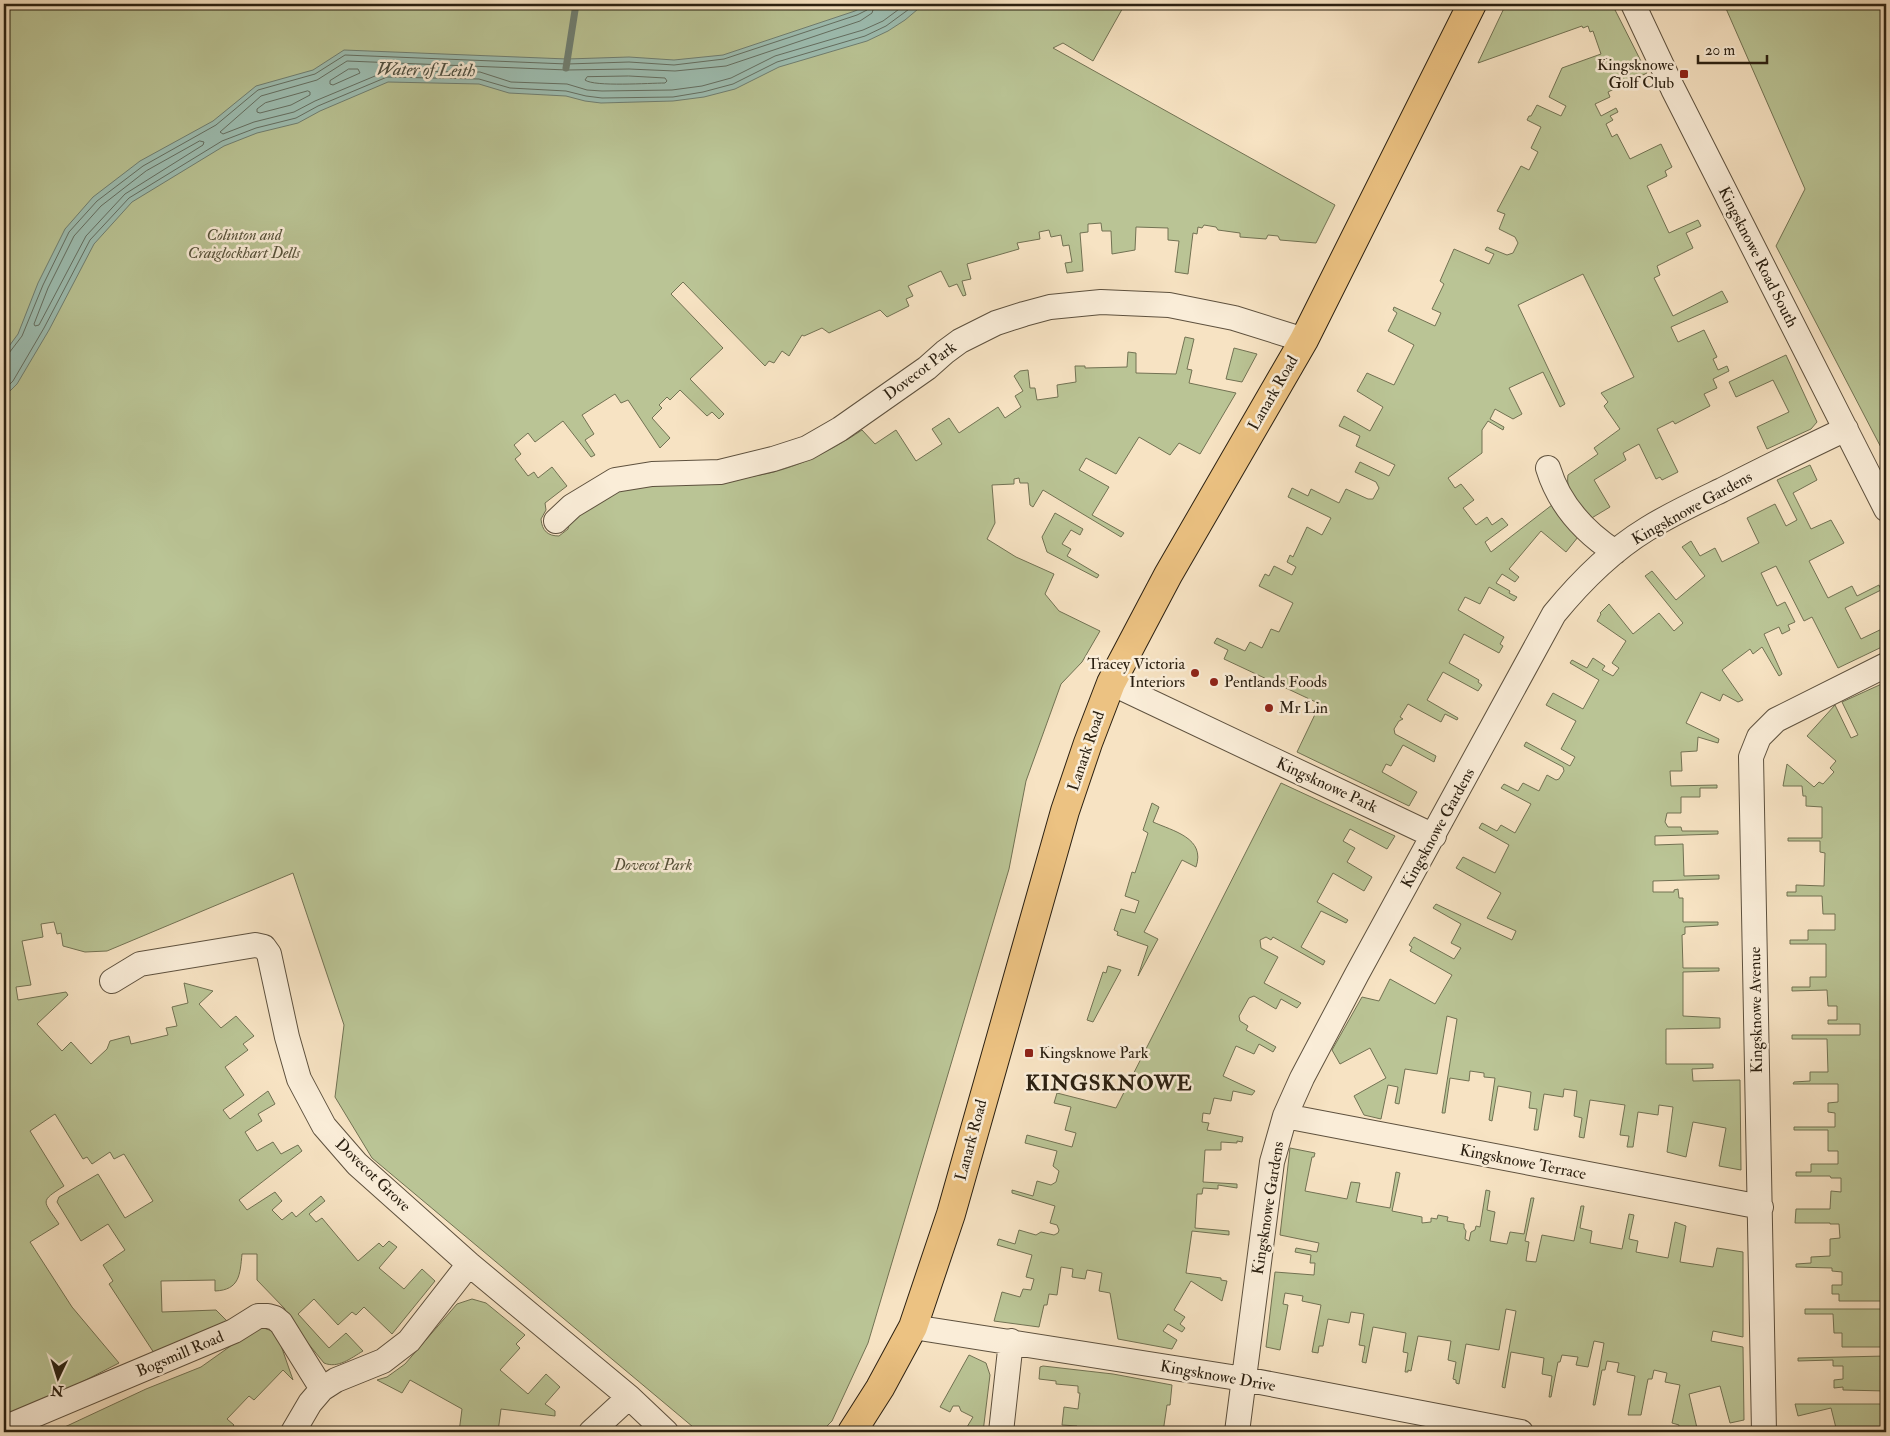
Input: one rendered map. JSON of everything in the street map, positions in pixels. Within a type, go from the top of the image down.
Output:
[{"type":"main road","name":"Lanark Road","points":[[852,1432],[880,1388],[913,1327],[951,1214],[1065,811],[1111,683],[1168,575],[1304,340],[1472,4]]},
{"type":"street","name":"Kingsknowe Road South","points":[[1632,4],[1673,89],[1886,509]]},
{"type":"street","name":"Dovecot Park","points":[[556,521],[572,506],[614,480],[652,474],[720,472],[773,459],[806,448],[840,429],[927,368],[944,352],[960,341],[996,323],[1032,312],[1066,305],[1101,302],[1169,305],[1234,318],[1304,340]]},
{"type":"street","name":"Kingsknowe Gardens","points":[[1237,1432],[1272,1162],[1285,1116],[1330,1026],[1554,614],[1571,592],[1615,552],[1646,529],[1846,429]]},
{"type":"street","points":[[1548,468],[1553,484],[1566,508],[1582,526],[1615,552]]},
{"type":"street","name":"Kingsknowe Avenue","points":[[1764,1432],[1751,757],[1759,737],[1776,720],[1886,665]]},
{"type":"street","name":"Kingsknowe Park","points":[[1111,683],[1434,836]]},
{"type":"street","name":"Dovecot Grove","points":[[112,981],[140,964],[255,945],[264,947],[269,954],[287,1038],[299,1079],[324,1126],[357,1164],[469,1264],[629,1397],[666,1432]]},
{"type":"street","name":"Kingsknowe Terrace","points":[[1285,1116],[1761,1207]]},
{"type":"street","points":[[293,1432],[310,1403],[322,1389],[336,1380],[375,1364],[396,1352],[409,1340],[469,1264]]},
{"type":"street","name":"Bogsmill Road","points":[[4,1428],[234,1331],[258,1316],[268,1316],[281,1323],[322,1389]]},
{"type":"street","name":"Kingsknowe Drive","points":[[913,1327],[1244,1379],[1521,1432]]},
{"type":"street","points":[[1001,1432],[1011,1341]]},
{"type":"street","points":[[591,1432],[629,1397]]},
{"type":"green space","name":"Colinton and Craiglockhart Dells","points":[[4,4],[1125,4],[1093,61],[1063,43],[1053,48],[1335,205],[1316,243],[1280,240],[1278,236],[1268,235],[1266,239],[1240,237],[1240,233],[1218,230],[1216,227],[1204,225],[1202,228],[1198,227],[1197,234],[1193,233],[1188,274],[1175,272],[1179,241],[1168,240],[1168,228],[1136,227],[1135,250],[1112,254],[1111,231],[1102,231],[1101,223],[1088,224],[1088,232],[1080,233],[1083,271],[1067,273],[1065,263],[1072,262],[1069,245],[1063,246],[1061,235],[1051,237],[1049,230],[1039,232],[1040,239],[1017,243],[1019,249],[967,264],[971,279],[962,281],[966,295],[963,296],[957,284],[949,287],[941,271],[908,286],[913,296],[906,299],[909,306],[887,317],[880,310],[829,333],[822,328],[804,336],[802,335],[789,356],[782,351],[774,363],[769,361],[765,366],[683,282],[671,294],[723,348],[690,379],[724,414],[719,419],[712,412],[707,416],[680,390],[670,400],[667,397],[659,405],[662,408],[652,418],[670,438],[660,448],[628,400],[621,403],[615,394],[582,415],[594,434],[585,440],[595,455],[591,457],[563,421],[535,442],[528,433],[514,445],[521,454],[515,459],[528,476],[534,472],[538,478],[552,467],[567,486],[545,503],[546,510],[541,519],[546,532],[559,536],[568,529],[570,518],[614,492],[634,486],[746,477],[777,471],[807,461],[862,430],[875,444],[896,430],[916,461],[942,444],[932,429],[949,418],[959,433],[998,407],[1005,418],[1021,407],[1015,396],[1023,391],[1014,376],[1020,371],[1028,370],[1030,388],[1035,388],[1037,400],[1058,397],[1057,385],[1076,382],[1075,366],[1085,366],[1085,368],[1127,367],[1128,352],[1136,353],[1136,373],[1176,374],[1185,337],[1194,339],[1187,369],[1192,370],[1189,383],[1236,393],[1200,454],[1179,443],[1170,455],[1139,437],[1116,474],[1086,458],[1079,470],[1109,487],[1092,515],[1124,533],[1121,537],[1043,490],[1033,507],[1030,505],[1028,483],[1020,483],[1019,478],[1014,479],[1014,484],[992,485],[995,523],[987,539],[1016,557],[1054,574],[1045,594],[1059,611],[1100,631],[1082,662],[1061,684],[1026,781],[1009,869],[868,1343],[832,1421],[821,1432],[699,1432],[372,1158],[335,1097],[344,1025],[293,873],[107,951],[85,952],[63,946],[61,933],[57,934],[54,922],[41,924],[43,937],[22,941],[31,985],[16,987],[18,1000],[66,992],[68,995],[37,1024],[62,1051],[71,1042],[91,1064],[107,1049],[110,1041],[129,1036],[131,1044],[168,1035],[166,1028],[177,1026],[172,1007],[188,1003],[184,983],[213,991],[199,1004],[221,1028],[236,1016],[254,1036],[243,1044],[248,1050],[225,1067],[244,1095],[223,1110],[230,1119],[268,1091],[275,1104],[258,1114],[262,1121],[245,1132],[257,1151],[273,1142],[281,1154],[298,1145],[302,1151],[239,1200],[247,1210],[275,1192],[282,1201],[272,1210],[282,1220],[292,1212],[296,1217],[321,1196],[325,1201],[309,1214],[316,1222],[322,1218],[358,1261],[379,1243],[383,1247],[389,1241],[397,1247],[379,1268],[404,1289],[422,1269],[435,1281],[392,1334],[364,1307],[356,1315],[352,1312],[338,1325],[314,1299],[298,1314],[329,1348],[346,1333],[363,1351],[344,1362],[334,1365],[324,1363],[285,1315],[285,1309],[257,1280],[257,1254],[242,1254],[237,1280],[229,1288],[223,1290],[215,1291],[215,1280],[161,1281],[162,1312],[216,1310],[230,1324],[156,1356],[109,1284],[113,1281],[103,1265],[125,1250],[108,1224],[81,1241],[57,1202],[59,1197],[98,1174],[125,1218],[153,1201],[124,1154],[114,1159],[110,1152],[92,1164],[87,1157],[83,1159],[55,1114],[30,1131],[64,1186],[50,1195],[46,1202],[59,1224],[30,1242],[72,1307],[119,1363],[55,1398],[4,1418]]},
{"type":"green space","points":[[1506,4],[1612,4],[1647,73],[1608,92],[1610,97],[1595,104],[1601,116],[1616,108],[1618,112],[1610,116],[1613,120],[1606,124],[1612,137],[1617,134],[1630,159],[1661,144],[1672,167],[1665,171],[1667,176],[1647,186],[1669,233],[1698,220],[1701,226],[1686,233],[1693,248],[1657,266],[1660,275],[1654,278],[1673,316],[1722,291],[1728,302],[1671,327],[1678,342],[1704,330],[1717,357],[1713,359],[1718,370],[1727,366],[1729,371],[1713,379],[1717,388],[1704,394],[1710,406],[1675,424],[1673,421],[1657,429],[1678,472],[1662,480],[1660,477],[1656,479],[1639,444],[1623,453],[1626,460],[1594,480],[1610,507],[1590,519],[1571,493],[1568,475],[1598,454],[1594,448],[1620,429],[1604,406],[1608,402],[1601,393],[1634,377],[1583,274],[1518,305],[1565,404],[1560,407],[1543,372],[1509,388],[1522,414],[1513,419],[1495,409],[1490,419],[1504,427],[1503,430],[1488,421],[1482,430],[1482,453],[1448,478],[1455,488],[1461,484],[1474,500],[1463,508],[1476,525],[1487,517],[1492,525],[1502,518],[1508,525],[1485,542],[1491,552],[1552,505],[1563,522],[1578,537],[1566,552],[1541,531],[1509,569],[1519,577],[1515,582],[1502,574],[1496,583],[1517,597],[1514,601],[1489,587],[1480,604],[1465,597],[1458,610],[1504,637],[1500,644],[1503,646],[1499,653],[1464,634],[1449,663],[1479,680],[1478,682],[1482,685],[1478,691],[1443,672],[1427,700],[1458,718],[1457,720],[1445,714],[1441,722],[1408,704],[1400,717],[1403,719],[1399,721],[1394,729],[1395,734],[1436,756],[1434,762],[1403,745],[1391,766],[1386,764],[1382,772],[1417,792],[1409,806],[1297,752],[1320,704],[1224,659],[1228,650],[1214,643],[1217,638],[1245,651],[1250,642],[1262,648],[1271,629],[1279,632],[1293,603],[1259,586],[1265,574],[1269,576],[1274,566],[1292,575],[1296,567],[1287,562],[1290,555],[1293,557],[1307,527],[1322,535],[1331,518],[1288,497],[1292,488],[1308,496],[1311,489],[1339,503],[1346,489],[1368,499],[1373,499],[1379,488],[1376,482],[1355,472],[1360,462],[1389,476],[1395,465],[1356,446],[1360,436],[1339,426],[1344,416],[1370,431],[1383,407],[1357,391],[1367,373],[1394,385],[1414,345],[1388,331],[1397,313],[1393,310],[1394,307],[1435,326],[1441,313],[1432,309],[1444,284],[1440,281],[1454,249],[1489,264],[1494,254],[1485,250],[1487,247],[1507,255],[1513,253],[1518,243],[1515,237],[1499,229],[1505,214],[1497,211],[1521,166],[1529,170],[1538,152],[1531,148],[1541,127],[1527,120],[1537,105],[1561,116],[1566,106],[1549,97],[1562,68],[1601,54],[1593,31],[1590,32],[1588,26],[1583,28],[1582,26],[1478,63]]},
{"type":"green space","points":[[1724,4],[1886,4],[1886,457],[1776,246],[1805,189]]},
{"type":"green space","points":[[1234,348],[1257,354],[1242,382],[1226,379]]},
{"type":"green space","points":[[1786,355],[1817,422],[1811,429],[1767,449],[1757,427],[1789,412],[1773,380],[1736,397],[1729,382]]},
{"type":"green space","points":[[1810,465],[1817,480],[1793,493],[1811,529],[1831,520],[1844,543],[1809,561],[1828,598],[1852,586],[1857,596],[1879,585],[1881,590],[1845,608],[1861,639],[1886,627],[1886,645],[1838,668],[1812,617],[1804,621],[1776,566],[1761,573],[1777,606],[1785,602],[1795,622],[1788,625],[1790,630],[1782,634],[1779,627],[1764,634],[1782,674],[1779,676],[1762,647],[1753,654],[1750,649],[1722,670],[1743,700],[1738,702],[1723,694],[1720,701],[1701,692],[1686,723],[1719,739],[1718,743],[1698,737],[1697,751],[1681,752],[1682,771],[1670,771],[1671,786],[1717,785],[1717,788],[1700,788],[1700,797],[1681,797],[1681,813],[1667,813],[1665,822],[1668,827],[1681,827],[1682,831],[1718,831],[1718,834],[1655,836],[1655,845],[1683,844],[1684,876],[1719,875],[1719,879],[1653,881],[1653,892],[1674,892],[1674,890],[1678,889],[1679,898],[1683,898],[1683,922],[1718,922],[1718,925],[1685,927],[1685,934],[1682,935],[1683,968],[1719,968],[1719,971],[1683,972],[1683,1016],[1720,1018],[1720,1028],[1666,1029],[1666,1064],[1713,1064],[1713,1068],[1692,1069],[1693,1081],[1740,1080],[1741,1170],[1719,1166],[1726,1128],[1693,1122],[1686,1157],[1667,1152],[1673,1107],[1659,1105],[1658,1115],[1638,1112],[1633,1147],[1627,1147],[1629,1136],[1620,1135],[1625,1105],[1590,1100],[1584,1138],[1579,1137],[1582,1118],[1574,1116],[1577,1091],[1564,1089],[1563,1097],[1544,1094],[1538,1130],[1534,1130],[1537,1109],[1529,1108],[1531,1092],[1498,1086],[1492,1121],[1489,1120],[1495,1078],[1484,1077],[1484,1073],[1470,1071],[1469,1081],[1450,1078],[1445,1113],[1442,1113],[1457,1019],[1447,1016],[1437,1074],[1405,1069],[1399,1104],[1395,1103],[1398,1087],[1388,1085],[1381,1119],[1364,1115],[1354,1096],[1386,1078],[1370,1048],[1340,1064],[1332,1050],[1362,997],[1379,1001],[1390,979],[1435,1004],[1452,975],[1410,951],[1412,947],[1409,945],[1414,937],[1454,959],[1461,948],[1451,943],[1461,924],[1433,908],[1436,904],[1512,940],[1516,931],[1487,918],[1501,893],[1456,868],[1463,857],[1495,873],[1509,845],[1479,828],[1482,823],[1497,831],[1501,825],[1515,833],[1531,804],[1501,788],[1504,784],[1518,791],[1523,783],[1539,791],[1547,775],[1556,780],[1559,779],[1564,771],[1563,767],[1524,746],[1526,742],[1570,766],[1575,757],[1561,749],[1576,721],[1546,705],[1553,693],[1583,709],[1599,680],[1570,663],[1572,660],[1587,668],[1593,658],[1605,666],[1602,670],[1613,676],[1619,668],[1612,663],[1626,641],[1597,621],[1600,613],[1609,604],[1633,634],[1659,613],[1674,631],[1683,623],[1645,576],[1652,571],[1676,600],[1705,576],[1682,547],[1691,541],[1700,556],[1715,548],[1722,562],[1759,543],[1747,518],[1775,504],[1786,526],[1797,520],[1777,480]]},
{"type":"green space","points":[[1055,513],[1083,529],[1080,535],[1071,530],[1062,544],[1071,549],[1067,556],[1099,575],[1097,578],[1047,552],[1042,537]]},
{"type":"green space","points":[[1886,682],[1886,1347],[1842,1347],[1842,1333],[1834,1333],[1833,1314],[1805,1314],[1805,1309],[1883,1309],[1883,1301],[1839,1301],[1839,1294],[1832,1294],[1832,1285],[1842,1285],[1842,1272],[1832,1271],[1832,1268],[1796,1267],[1796,1264],[1811,1263],[1811,1257],[1830,1256],[1830,1239],[1840,1238],[1839,1224],[1795,1223],[1796,1209],[1830,1209],[1831,1191],[1841,1192],[1841,1178],[1831,1178],[1830,1176],[1796,1176],[1796,1172],[1811,1172],[1811,1164],[1838,1164],[1838,1151],[1828,1151],[1828,1130],[1794,1130],[1794,1127],[1835,1127],[1835,1113],[1828,1112],[1828,1103],[1838,1102],[1838,1084],[1793,1084],[1794,1082],[1810,1081],[1810,1072],[1828,1072],[1827,1039],[1792,1039],[1792,1035],[1860,1035],[1860,1024],[1828,1024],[1828,1020],[1837,1020],[1837,1006],[1828,1006],[1827,990],[1792,991],[1792,987],[1810,987],[1810,977],[1826,977],[1826,944],[1790,944],[1790,940],[1808,940],[1808,930],[1835,930],[1835,914],[1823,914],[1822,896],[1787,896],[1787,892],[1796,892],[1796,885],[1824,886],[1825,853],[1820,852],[1820,841],[1788,841],[1788,838],[1822,838],[1822,807],[1806,806],[1806,796],[1803,796],[1802,786],[1783,786],[1787,764],[1814,787],[1819,782],[1823,784],[1834,772],[1830,768],[1836,761],[1807,736],[1835,705],[1851,738],[1858,735],[1842,702]]},
{"type":"green space","points":[[1281,783],[1395,836],[1387,849],[1350,829],[1343,841],[1355,848],[1347,862],[1372,877],[1364,891],[1333,873],[1317,902],[1348,920],[1346,923],[1321,911],[1301,947],[1325,961],[1323,965],[1273,937],[1271,940],[1266,937],[1260,940],[1261,948],[1278,957],[1264,983],[1301,1003],[1297,1008],[1281,999],[1276,1009],[1254,996],[1249,998],[1239,1016],[1240,1021],[1248,1026],[1246,1030],[1276,1047],[1273,1052],[1259,1044],[1254,1054],[1236,1046],[1223,1076],[1255,1091],[1252,1095],[1233,1091],[1231,1101],[1214,1098],[1210,1114],[1203,1113],[1202,1122],[1209,1123],[1207,1130],[1243,1137],[1242,1142],[1221,1142],[1221,1150],[1205,1150],[1203,1182],[1237,1184],[1237,1188],[1218,1185],[1218,1189],[1203,1188],[1202,1194],[1197,1194],[1195,1228],[1229,1231],[1229,1235],[1192,1231],[1186,1273],[1221,1278],[1221,1280],[1227,1281],[1222,1301],[1191,1281],[1174,1310],[1185,1317],[1180,1324],[1185,1328],[1182,1332],[1168,1324],[1163,1331],[1177,1340],[1172,1349],[1118,1339],[1110,1293],[1099,1291],[1102,1273],[1087,1270],[1085,1279],[1072,1277],[1073,1269],[1061,1267],[1057,1295],[1049,1294],[1047,1305],[1044,1305],[1039,1327],[994,1321],[1002,1292],[1020,1297],[1023,1289],[1031,1290],[1034,1279],[1026,1277],[1032,1255],[997,1245],[999,1239],[1015,1244],[1019,1230],[1036,1235],[1041,1232],[1054,1235],[1059,1230],[1057,1225],[1050,1223],[1055,1206],[1012,1193],[1012,1190],[1033,1196],[1037,1181],[1051,1185],[1056,1182],[1059,1171],[1053,1166],[1057,1151],[1025,1143],[1027,1135],[1072,1147],[1076,1133],[1065,1130],[1071,1107],[1054,1103],[1057,1093],[1116,1108]]},
{"type":"green space","points":[[1152,803],[1159,807],[1153,822],[1186,837],[1192,842],[1198,857],[1196,867],[1182,860],[1144,932],[1158,939],[1138,976],[1148,946],[1117,935],[1118,932],[1114,930],[1121,909],[1135,913],[1139,901],[1125,896],[1132,872],[1135,873],[1148,833],[1143,830]]},
{"type":"green space","points":[[1108,966],[1121,970],[1093,1022],[1087,1020],[1103,972],[1106,973]]},
{"type":"green space","points":[[1290,1148],[1315,1153],[1314,1157],[1312,1157],[1305,1191],[1347,1199],[1351,1182],[1360,1183],[1356,1202],[1390,1208],[1396,1172],[1400,1173],[1392,1211],[1422,1217],[1422,1223],[1431,1222],[1431,1218],[1437,1219],[1438,1215],[1448,1217],[1447,1221],[1464,1224],[1466,1231],[1465,1239],[1469,1241],[1471,1232],[1475,1230],[1476,1226],[1480,1227],[1486,1190],[1490,1191],[1487,1210],[1495,1212],[1490,1241],[1507,1244],[1510,1232],[1524,1234],[1531,1198],[1534,1198],[1525,1241],[1529,1242],[1526,1261],[1536,1262],[1542,1235],[1574,1241],[1581,1206],[1584,1206],[1580,1228],[1592,1231],[1590,1243],[1622,1249],[1629,1214],[1634,1215],[1629,1239],[1638,1241],[1636,1252],[1668,1258],[1675,1222],[1686,1226],[1680,1262],[1713,1267],[1717,1248],[1743,1252],[1743,1337],[1713,1331],[1711,1341],[1743,1347],[1744,1420],[1730,1423],[1720,1386],[1689,1394],[1697,1428],[1678,1432],[1679,1425],[1672,1423],[1680,1385],[1665,1382],[1667,1373],[1654,1370],[1652,1379],[1648,1379],[1641,1415],[1628,1415],[1635,1376],[1617,1372],[1619,1363],[1607,1361],[1605,1370],[1602,1370],[1595,1405],[1593,1405],[1604,1343],[1594,1341],[1588,1367],[1576,1365],[1578,1357],[1562,1355],[1560,1362],[1558,1362],[1551,1397],[1549,1397],[1552,1376],[1542,1374],[1544,1358],[1511,1352],[1505,1388],[1502,1387],[1516,1311],[1506,1309],[1499,1350],[1466,1344],[1459,1384],[1453,1379],[1456,1362],[1448,1360],[1451,1341],[1418,1336],[1411,1371],[1405,1372],[1408,1353],[1403,1352],[1406,1333],[1373,1327],[1366,1363],[1362,1362],[1365,1346],[1359,1345],[1364,1314],[1351,1312],[1349,1323],[1328,1319],[1323,1346],[1319,1346],[1318,1353],[1312,1352],[1321,1305],[1302,1301],[1303,1296],[1285,1293],[1283,1304],[1288,1305],[1280,1350],[1266,1347],[1275,1272],[1314,1275],[1315,1263],[1310,1263],[1311,1255],[1295,1252],[1296,1248],[1317,1252],[1319,1243],[1280,1235]]},
{"type":"green space","points":[[472,1299],[486,1303],[525,1335],[516,1344],[520,1348],[500,1370],[528,1394],[546,1374],[560,1387],[545,1404],[555,1411],[555,1416],[501,1409],[498,1432],[459,1432],[462,1409],[410,1380],[402,1393],[377,1380],[387,1377],[405,1364],[457,1304]]},
{"type":"green space","points":[[261,1327],[277,1334],[293,1380],[283,1370],[254,1400],[249,1396],[227,1419],[234,1425],[228,1432],[54,1432],[146,1389],[201,1367],[256,1328]]},
{"type":"green space","points":[[969,1355],[986,1363],[990,1375],[983,1432],[964,1432],[973,1417],[961,1411],[959,1406],[953,1406],[950,1412],[940,1407]]},
{"type":"green space","points":[[1886,1356],[1886,1391],[1843,1390],[1843,1387],[1834,1388],[1834,1380],[1843,1379],[1843,1366],[1833,1366],[1833,1360],[1798,1361],[1798,1358]]},
{"type":"green space","points":[[1040,1367],[1113,1374],[1172,1385],[1170,1405],[1167,1405],[1163,1432],[1076,1432],[1077,1426],[1062,1425],[1064,1407],[1078,1409],[1080,1393],[1078,1393],[1078,1386],[1056,1384],[1056,1381],[1039,1379]]},
{"type":"green space","points":[[1795,1404],[1886,1404],[1886,1432],[1853,1432],[1852,1430],[1837,1432],[1831,1408],[1798,1416]]},
{"type":"water","name":"Water of Leith","points":[[868,4],[924,4],[905,20],[867,41],[779,67],[735,89],[704,97],[673,101],[601,103],[566,96],[509,93],[479,84],[388,82],[320,111],[298,123],[257,133],[224,146],[132,202],[94,244],[49,330],[17,384],[4,397],[4,353],[18,334],[38,283],[65,229],[93,197],[140,161],[213,121],[256,86],[313,70],[344,50],[567,59],[629,57],[674,60],[723,55],[855,11]]},
{"type":"waterway","points":[[566,68],[576,4]]},
{"type":"place","name":"Kingsknowe Golf Club","points":[[1684,74]]},
{"type":"place","name":"Tracey Victoria Interiors","points":[[1195,673]]},
{"type":"place","name":"Pentlands Foods","points":[[1214,682]]},
{"type":"place","name":"Mr Lin","points":[[1269,708]]},
{"type":"place","name":"Kingsknowe Park","points":[[1029,1053]]},
{"type":"district","name":"KINGSKNOWE","points":[[1109,1083]]}]
